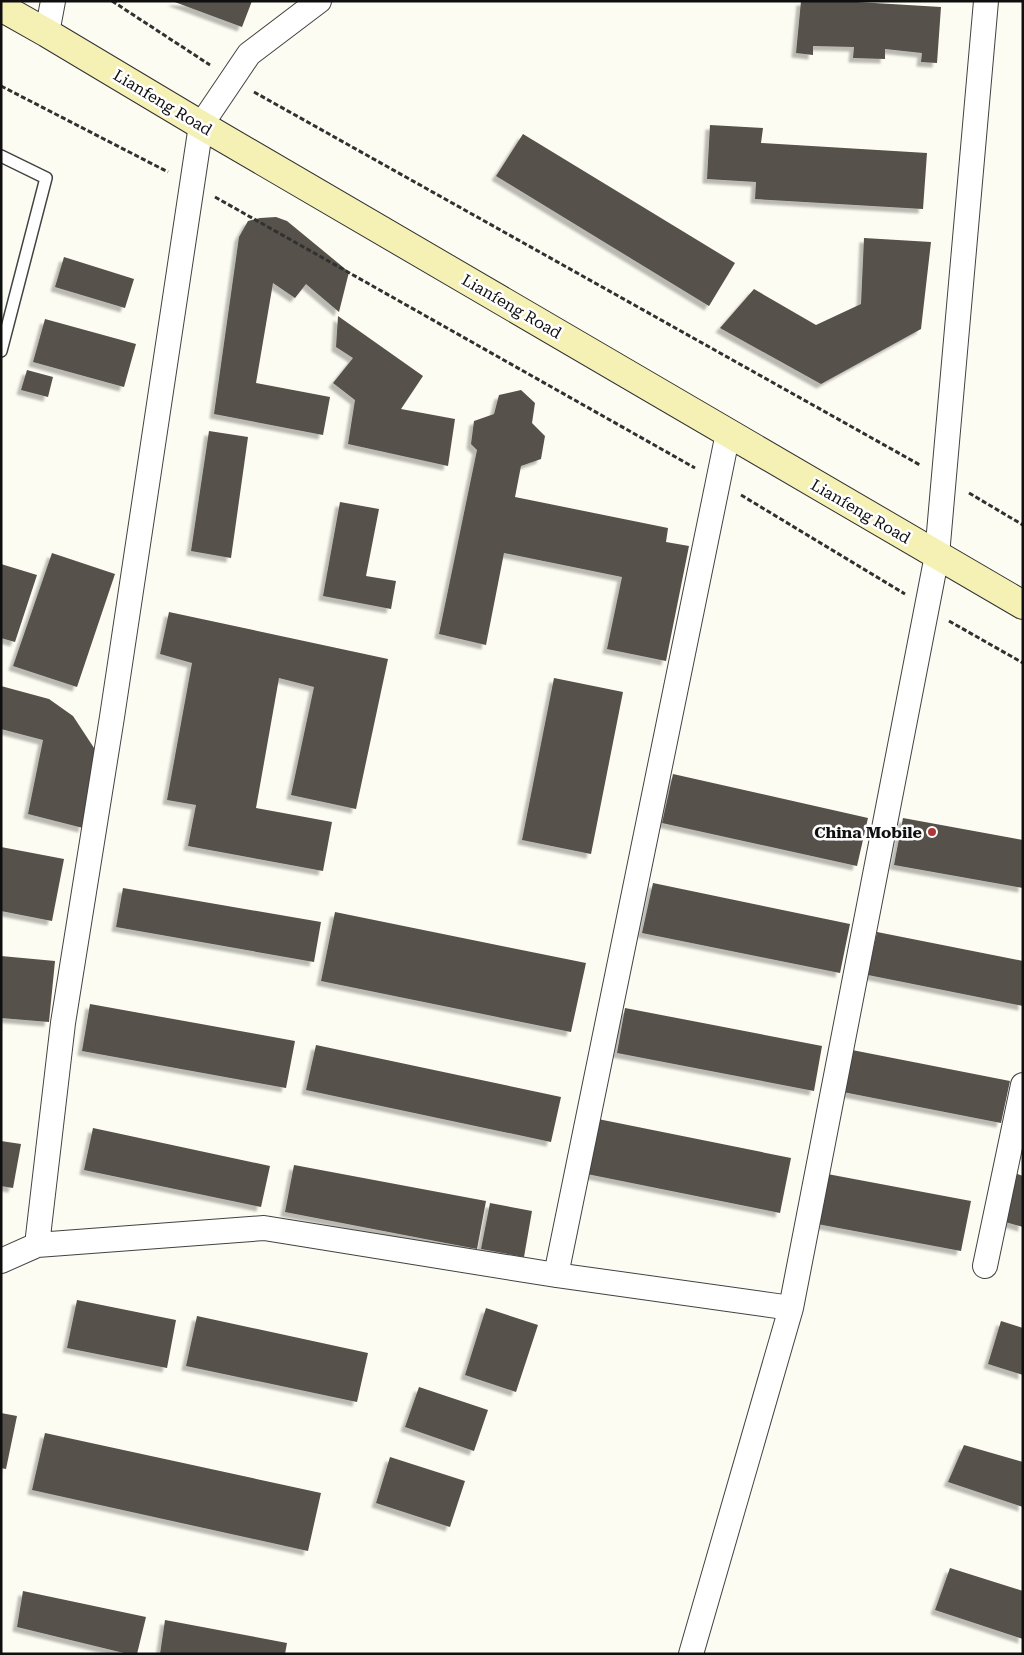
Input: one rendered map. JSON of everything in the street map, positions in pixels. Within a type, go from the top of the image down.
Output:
[{"type":"main road","name":"Lianfeng Road","points":[[1,8],[47,33],[201,125],[1023,605]]},
{"type":"street","points":[[47,33],[53,1]]},
{"type":"street","points":[[37,1245],[63,1023],[112,717],[201,125],[249,54],[319,1]]},
{"type":"street","points":[[691,1654],[791,1308],[937,556],[986,1]]},
{"type":"street","points":[[556,1276],[728,433]]},
{"type":"street","points":[[985,1266],[1023,1085]]},
{"type":"street","points":[[1,1261],[37,1245],[264,1228],[556,1276],[791,1308]]},
{"type":"lane","points":[[1,156],[46,178],[1,351]]},
{"type":"path","points":[[112,1],[232,80],[944,478],[1023,525]]},
{"type":"path","points":[[1,86],[192,184],[718,481],[927,608],[1023,663]]},
{"type":"building","points":[[172,1],[252,1],[242,27]]},
{"type":"building","points":[[801,1],[841,1],[941,7],[937,63],[921,62],[922,53],[885,49],[885,59],[853,58],[854,47],[813,46],[813,55],[796,53]]},
{"type":"building","points":[[710,125],[763,128],[761,143],[927,153],[923,209],[755,199],[756,182],[707,179]]},
{"type":"building","points":[[523,134],[735,263],[709,306],[496,176]]},
{"type":"building","points":[[276,217],[287,221],[349,272],[339,312],[306,284],[295,298],[273,283],[256,383],[330,397],[323,435],[214,414],[239,237],[248,221]]},
{"type":"building","points":[[864,238],[931,242],[921,329],[821,384],[720,328],[754,289],[816,325],[861,304]]},
{"type":"building","points":[[64,257],[134,279],[125,308],[55,287]]},
{"type":"building","points":[[338,316],[423,376],[401,409],[455,419],[448,466],[348,444],[355,400],[333,383],[353,358],[336,347]]},
{"type":"building","points":[[45,319],[136,344],[124,387],[33,362]]},
{"type":"building","points":[[27,370],[53,377],[48,397],[21,390]]},
{"type":"building","points":[[521,390],[535,403],[532,423],[545,436],[541,459],[521,466],[515,497],[668,528],[666,542],[689,546],[666,661],[607,649],[622,577],[504,553],[486,645],[439,634],[477,450],[471,444],[474,421],[494,414],[499,395]]},
{"type":"building","points":[[209,431],[248,437],[231,558],[191,551]]},
{"type":"building","points":[[340,502],[379,509],[366,576],[396,581],[391,609],[323,596]]},
{"type":"building","points":[[52,553],[115,574],[77,687],[13,666]]},
{"type":"building","points":[[1,564],[37,575],[15,642],[1,638]]},
{"type":"building","points":[[169,612],[388,659],[356,809],[291,795],[314,687],[279,678],[256,808],[332,822],[323,871],[188,846],[196,805],[167,800],[192,663],[160,654]]},
{"type":"building","points":[[554,678],[623,692],[591,854],[522,840]]},
{"type":"building","points":[[1,686],[49,699],[73,716],[96,751],[83,828],[28,814],[43,740],[1,729]]},
{"type":"building","points":[[673,774],[868,818],[857,866],[662,823]]},
{"type":"building","points":[[903,818],[1023,840],[1023,888],[894,865]]},
{"type":"building","points":[[1,847],[64,859],[52,921],[1,911]]},
{"type":"building","points":[[653,883],[850,924],[840,973],[642,933]]},
{"type":"building","points":[[123,888],[321,922],[314,962],[116,927]]},
{"type":"building","points":[[335,912],[586,963],[571,1032],[321,981]]},
{"type":"building","points":[[877,932],[1023,961],[1023,1006],[868,975]]},
{"type":"building","points":[[1,956],[55,961],[49,1022],[1,1018]]},
{"type":"building","points":[[90,1004],[295,1041],[286,1088],[82,1051]]},
{"type":"building","points":[[625,1008],[822,1046],[814,1091],[617,1053]]},
{"type":"building","points":[[316,1045],[561,1097],[551,1142],[306,1090]]},
{"type":"building","points":[[852,1050],[1010,1081],[1001,1123],[843,1092]]},
{"type":"building","points":[[598,1119],[791,1158],[780,1213],[587,1174]]},
{"type":"building","points":[[93,1128],[270,1166],[261,1207],[84,1170]]},
{"type":"building","points":[[1,1141],[21,1144],[13,1188],[1,1186]]},
{"type":"building","points":[[294,1165],[486,1201],[477,1249],[285,1212]]},
{"type":"building","points":[[1012,1172],[1023,1176],[1023,1227],[998,1220]]},
{"type":"building","points":[[822,1173],[971,1201],[961,1251],[812,1223]]},
{"type":"building","points":[[490,1203],[532,1211],[524,1257],[481,1249]]},
{"type":"building","points":[[77,1300],[176,1320],[167,1368],[67,1348]]},
{"type":"building","points":[[486,1308],[538,1325],[516,1392],[465,1375]]},
{"type":"building","points":[[197,1316],[368,1353],[357,1402],[186,1366]]},
{"type":"building","points":[[1001,1321],[1023,1328],[1023,1375],[988,1364]]},
{"type":"building","points":[[419,1387],[488,1410],[474,1451],[405,1427]]},
{"type":"building","points":[[1,1413],[17,1416],[6,1469],[1,1468]]},
{"type":"building","points":[[45,1433],[321,1493],[308,1551],[32,1490]]},
{"type":"building","points":[[964,1445],[1023,1462],[1023,1507],[948,1482]]},
{"type":"building","points":[[390,1457],[465,1481],[450,1527],[376,1503]]},
{"type":"building","points":[[950,1568],[1023,1591],[1023,1639],[935,1610]]},
{"type":"building","points":[[23,1591],[146,1617],[137,1654],[128,1654],[17,1627]]},
{"type":"building","points":[[165,1620],[287,1643],[285,1654],[160,1654]]},
{"type":"place","name":"China Mobile","points":[[932,832]]}]
